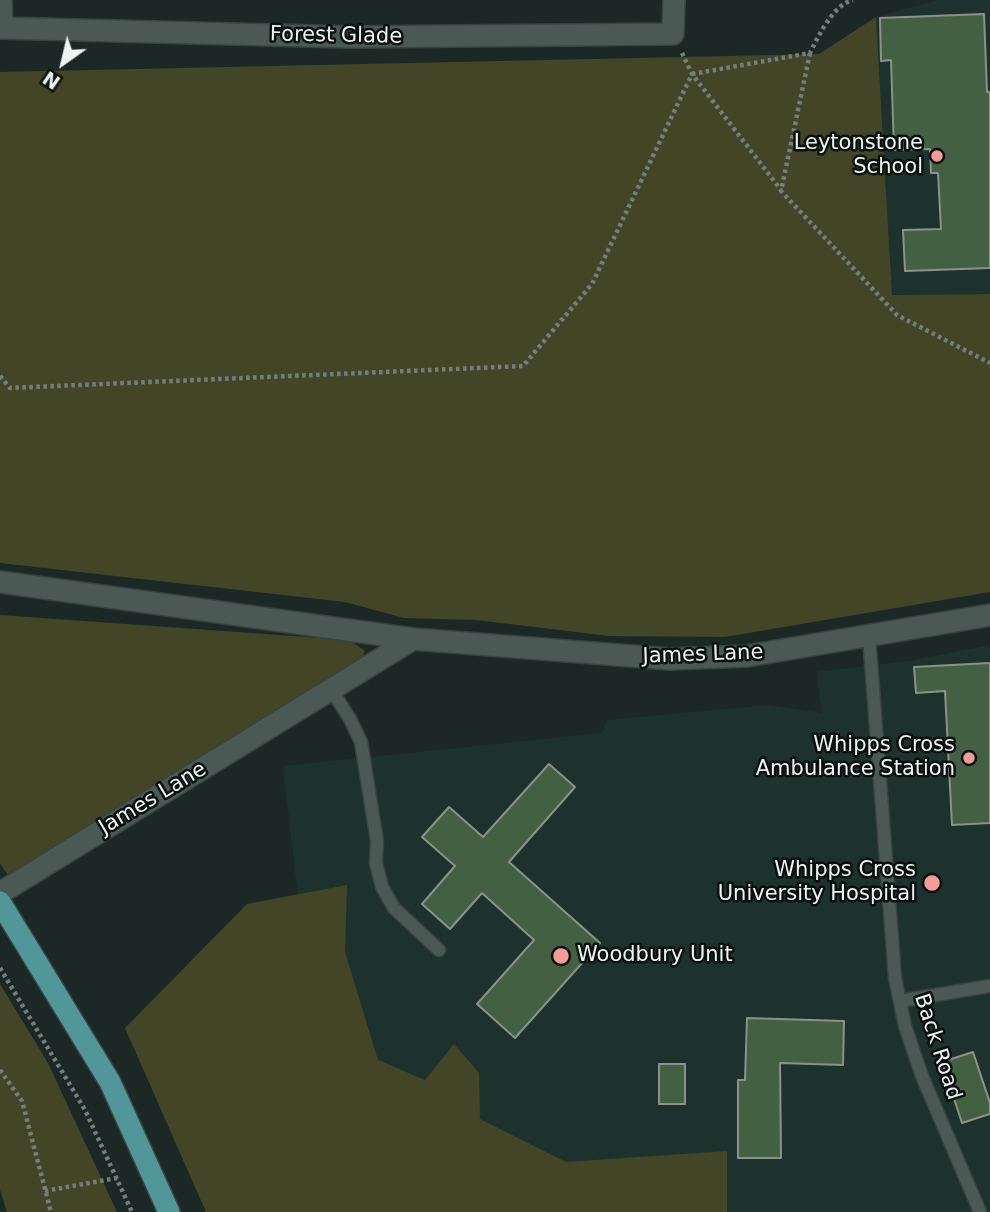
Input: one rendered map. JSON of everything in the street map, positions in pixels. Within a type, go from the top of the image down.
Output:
[{"type":"main road","points":[[0,902],[110,1082],[169,1212]]},
{"type":"street","points":[[1,0],[1,28]]},
{"type":"street","name":"Forest Glade","points":[[1,28],[350,37],[673,34],[674,0]]},
{"type":"street","name":"James Lane","points":[[0,582],[413,639],[670,659],[747,656],[990,615]]},
{"type":"street","name":"James Lane","points":[[0,893],[413,639]]},
{"type":"lane","name":"Back Road","points":[[869,636],[895,978],[905,1026],[922,1076],[979,1212]]},
{"type":"lane","points":[[331,689],[361,742],[377,841],[376,863],[382,887],[394,908],[439,950]]},
{"type":"lane","points":[[900,1001],[990,986]]},
{"type":"path","points":[[782,191],[810,52],[827,23],[848,1],[853,0]]},
{"type":"path","points":[[692,74],[810,52]]},
{"type":"path","points":[[692,74],[782,191],[897,315],[990,363]]},
{"type":"path","points":[[0,376],[10,388],[523,366],[592,284],[692,74]]},
{"type":"path","points":[[0,968],[85,1110],[132,1212]]},
{"type":"path","points":[[0,1070],[22,1101],[51,1212]]},
{"type":"path","points":[[45,1191],[117,1178]]},
{"type":"shaded area","name":"Leytonstone School","points":[[939,0],[990,0],[990,294],[892,295],[876,17]]},
{"type":"shaded area","name":"Woodbury Unit","points":[[990,645],[990,1212],[278,1212],[298,898],[283,766],[602,733],[607,720],[768,705],[822,713],[816,672],[909,661]]},
{"type":"green space","points":[[876,17],[892,295],[990,294],[990,592],[725,637],[609,636],[476,620],[404,618],[345,602],[0,563],[0,72],[819,54]]},
{"type":"green space","points":[[0,615],[349,640],[365,651],[361,660],[9,877],[0,863]]},
{"type":"green space","points":[[347,885],[345,952],[378,1060],[425,1080],[454,1044],[479,1073],[480,1119],[566,1162],[727,1151],[727,1212],[206,1212],[125,1028],[247,904]]},
{"type":"green space","points":[[0,984],[48,1063],[117,1212],[7,1212],[0,1190]]},
{"type":"building","name":"Leytonstone School","points":[[984,14],[987,92],[990,92],[990,268],[905,271],[903,230],[941,229],[938,173],[931,173],[930,149],[894,150],[891,60],[881,61],[880,18]]},
{"type":"building","name":"Whipps Cross Ambulance Station","points":[[990,663],[990,823],[952,825],[945,691],[916,693],[914,667]]},
{"type":"building","points":[[549,764],[575,787],[509,862],[600,943],[515,1038],[477,1004],[534,940],[482,893],[450,929],[422,904],[455,866],[422,837],[449,807],[483,837]]},
{"type":"building","points":[[747,1018],[844,1021],[843,1065],[780,1063],[781,1158],[738,1158],[738,1080],[745,1080]]},
{"type":"building","points":[[973,1052],[990,1103],[990,1114],[962,1123],[942,1062]]},
{"type":"building","points":[[659,1064],[685,1064],[685,1104],[659,1104]]},
{"type":"place","name":"Leytonstone School","points":[[937,156]]},
{"type":"place","name":"Whipps Cross Ambulance Station","points":[[969,758]]},
{"type":"place","name":"Whipps Cross University Hospital","points":[[932,883]]},
{"type":"place","name":"Woodbury Unit","points":[[561,956]]}]
